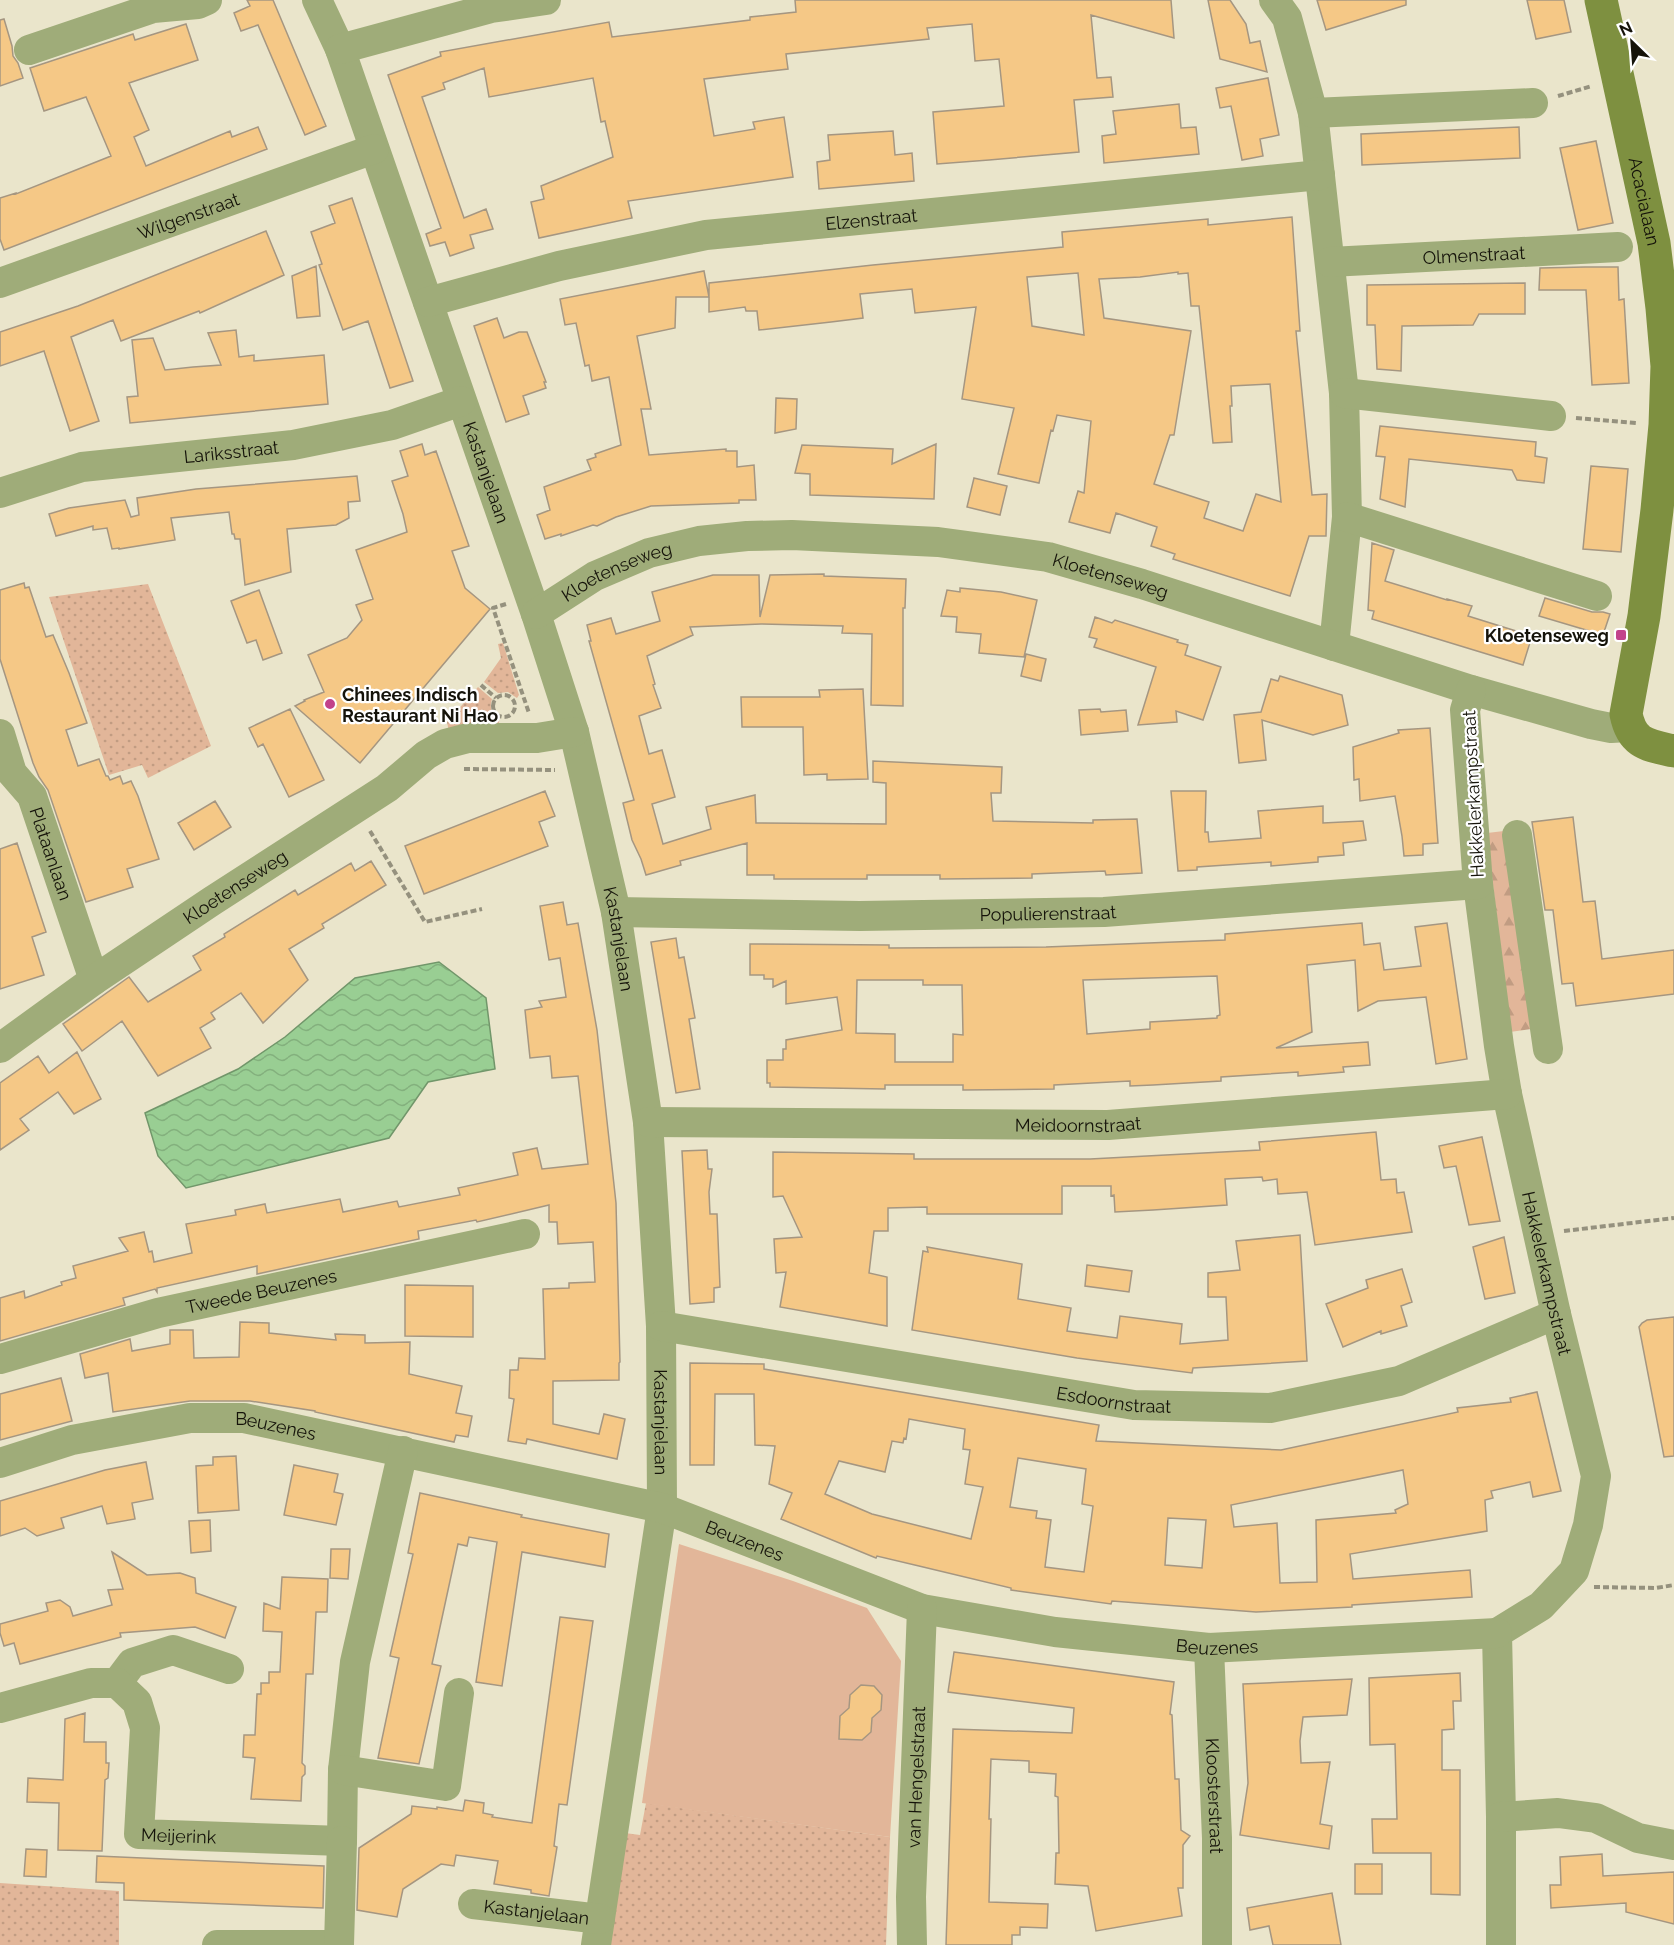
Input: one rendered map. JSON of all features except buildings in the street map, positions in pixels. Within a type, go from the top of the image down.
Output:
[{"type":"street","points":[[29,50],[153,8],[198,4],[207,0]]},
{"type":"street","name":"Kastanjelaan","points":[[317,0],[340,49],[533,606],[574,732],[616,912],[648,1122],[661,1326],[662,1508],[598,1932],[473,1904]]},
{"type":"street","points":[[340,49],[491,8],[546,0]]},
{"type":"street","points":[[1274,0],[1287,18],[1313,113],[1344,393],[1347,517],[1334,646]]},
{"type":"street","name":"Acacialaan","points":[[1600,0],[1668,307],[1665,425],[1666,510],[1628,700],[1626,714],[1628,727]]},
{"type":"street","points":[[1313,113],[1533,103]]},
{"type":"street","name":"Wilgenstraat","points":[[0,283],[374,149]]},
{"type":"street","name":"Elzenstraat","points":[[428,302],[559,266],[706,235],[1320,175]]},
{"type":"street","name":"Olmenstraat","points":[[1330,262],[1618,247]]},
{"type":"street","points":[[1344,393],[1551,416]]},
{"type":"street","name":"Lariksstraat","points":[[0,493],[82,467],[293,445],[381,427],[461,401]]},
{"type":"street","points":[[1347,517],[1597,596]]},
{"type":"street","name":"Kloetenseweg","points":[[533,606],[648,553],[699,541],[747,536],[792,535],[938,542],[1048,557],[1142,584],[1471,690],[1591,724],[1611,728],[1628,727]]},
{"type":"street","name":"Hakkelerkampstraat","points":[[1471,690],[1465,710],[1478,884],[1499,1046],[1507,1094],[1556,1314],[1596,1476],[1588,1525],[1574,1571],[1541,1606],[1497,1633]]},
{"type":"street","points":[[1628,727],[1636,739],[1649,745],[1674,751]]},
{"type":"street","name":"Kloetenseweg","points":[[0,1048],[94,980],[387,788],[426,755],[445,744],[468,738],[537,738],[574,732]]},
{"type":"street","name":"Plataanlaan","points":[[0,734],[6,776],[32,796],[94,980]]},
{"type":"street","points":[[1517,835],[1548,1049]]},
{"type":"street","name":"Populierenstraat","points":[[616,912],[860,916],[1104,912],[1478,884]]},
{"type":"street","name":"Meidoornstraat","points":[[648,1122],[1108,1125],[1507,1094]]},
{"type":"street","name":"Tweede Beuzenes","points":[[0,1359],[158,1313],[525,1234]]},
{"type":"street","name":"Esdoornstraat","points":[[661,1326],[1134,1405],[1270,1408],[1399,1381],[1556,1314]]},
{"type":"street","name":"Beuzenes","points":[[0,1462],[72,1440],[190,1418],[244,1418],[662,1508],[922,1609],[1055,1632],[1209,1648],[1497,1633]]},
{"type":"street","points":[[217,1945],[339,1945],[343,1770],[355,1662],[403,1452]]},
{"type":"street","name":"van Hengelstraat","points":[[912,1945],[911,1897],[922,1609]]},
{"type":"street","points":[[1497,1633],[1501,1945]]},
{"type":"street","name":"Kloosterstraat","points":[[1209,1648],[1217,1838],[1217,1945]]},
{"type":"street","points":[[0,1707],[91,1683],[117,1683],[132,1663],[173,1650],[229,1668]]},
{"type":"street","name":"Meijerink","points":[[117,1683],[137,1702],[145,1728],[139,1834],[342,1841]]},
{"type":"street","points":[[343,1770],[446,1786],[459,1693]]},
{"type":"street","points":[[1501,1817],[1558,1813],[1596,1818],[1638,1838],[1674,1845]]},
{"type":"path","points":[[1533,103],[1618,79]]},
{"type":"path","points":[[1551,416],[1665,425]]},
{"type":"path","points":[[533,606],[493,608],[537,738]]},
{"type":"path","points":[[480,684],[496,698]]},
{"type":"path","points":[[506,695],[515,702],[513,713],[508,717],[497,715],[494,710],[493,704],[496,698],[506,695]]},
{"type":"path","points":[[515,702],[525,700]]},
{"type":"path","points":[[462,769],[582,769]]},
{"type":"path","points":[[357,808],[425,922],[482,909]]},
{"type":"path","points":[[1539,1234],[1674,1218]]},
{"type":"path","points":[[1558,1587],[1656,1588],[1674,1585]]},
{"type":"green space","points":[[148,584],[211,746],[148,778],[142,765],[109,775],[49,597]]},
{"type":"green space","points":[[503,643],[519,695],[517,698],[508,692],[498,693],[484,682],[501,658],[498,644]]},
{"type":"green space","points":[[478,687],[492,699],[491,708],[499,720],[499,727],[449,732],[447,722]]},
{"type":"green space","points":[[1504,831],[1538,1028],[1510,1032],[1487,833]]},
{"type":"green space","points":[[679,1544],[867,1608],[901,1661],[890,1837],[642,1803]]},
{"type":"green space","points":[[646,1803],[890,1837],[886,1945],[607,1945],[625,1833],[640,1835]]},
{"type":"green space","points":[[0,1883],[119,1891],[119,1945],[0,1945]]},
{"type":"water","points":[[439,962],[486,998],[495,1069],[428,1082],[389,1138],[186,1188],[158,1156],[145,1113],[238,1069],[285,1037],[355,978]]},
{"type":"place","name":"Kloetenseweg","points":[[1621,635]]},
{"type":"place","name":"Chinees Indisch Restaurant Ni Hao","points":[[330,704]]}]
